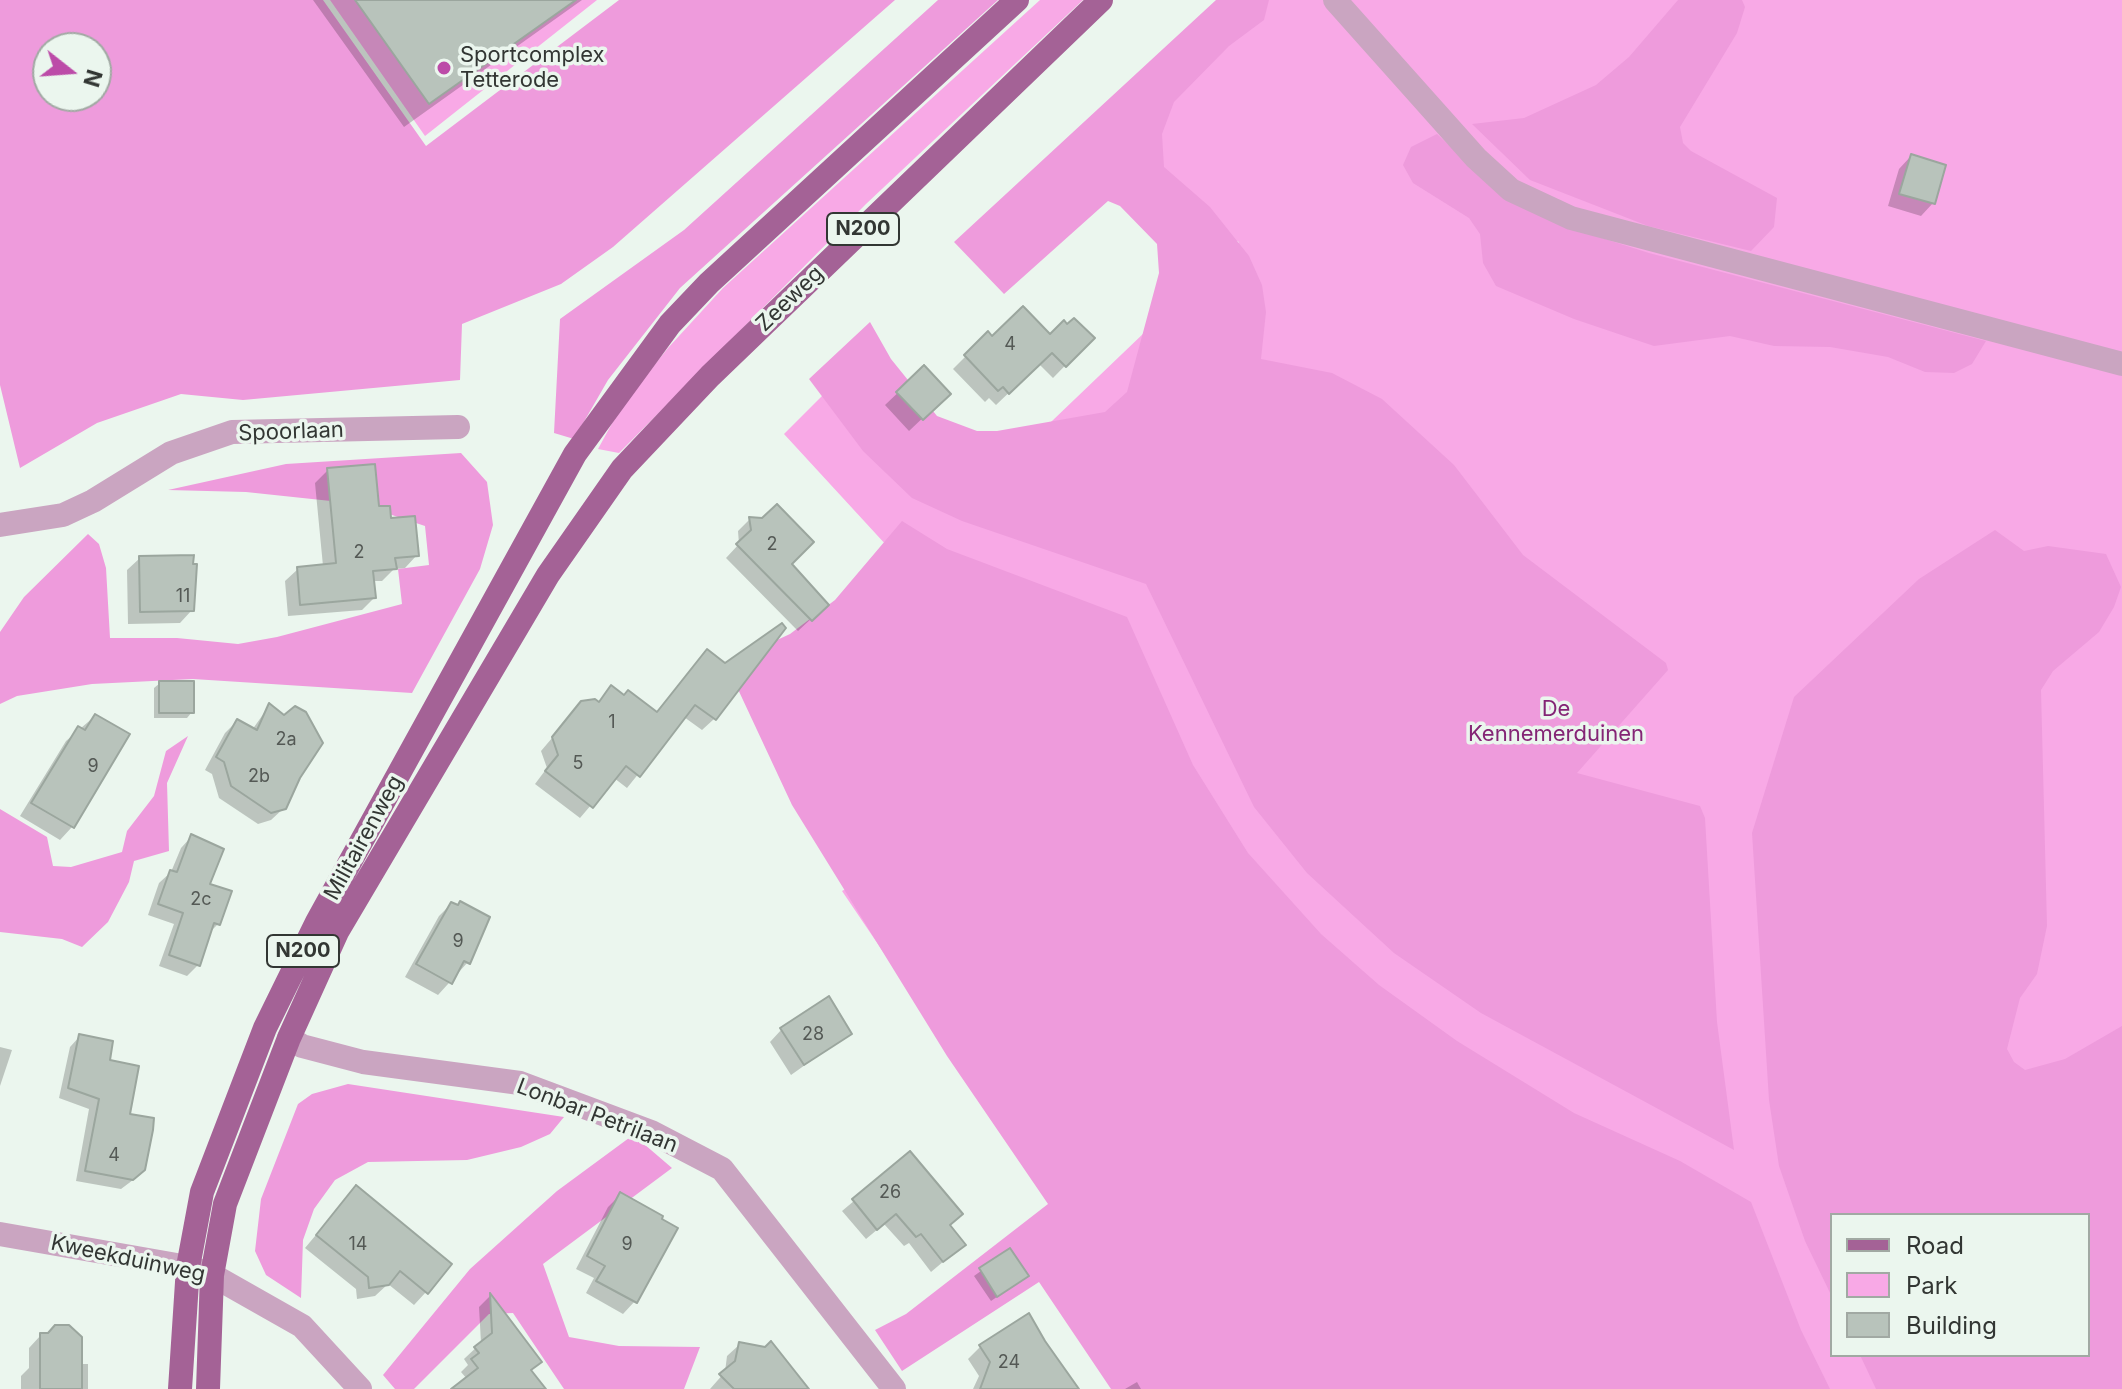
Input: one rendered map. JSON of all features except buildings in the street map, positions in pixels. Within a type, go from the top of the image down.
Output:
[{"type":"main road","name":"Militairenweg","points":[[180,1389],[188,1267],[202,1192],[265,1028],[317,922],[575,454],[605,408],[670,324],[709,283],[1017,0]]},
{"type":"main road","name":"Zeeweg","points":[[622,469],[710,376],[1101,0]]},
{"type":"main road","name":"Militairenweg","points":[[208,1389],[212,1275],[225,1204],[289,1038],[337,932],[548,575],[622,469]]},
{"type":"street","points":[[1335,0],[1476,158],[1511,190],[1571,218],[2122,364]]},
{"type":"street","name":"Spoorlaan","points":[[0,525],[63,515],[93,501],[171,453],[232,432],[458,427]]},
{"type":"street","name":"Lonbar Petrilaan","points":[[289,1038],[302,1046],[363,1062],[520,1083],[651,1132],[722,1169],[894,1389]]},
{"type":"street","name":"Kweekduinweg","points":[[0,1234],[188,1267],[212,1275],[302,1326],[360,1389]]},
{"type":"green space","points":[[0,0],[323,0],[426,146],[619,0],[895,0],[613,247],[561,284],[462,324],[460,380],[243,400],[181,394],[97,423],[20,468],[0,385]]},
{"type":"green space","name":"Sportcomplex Tetterode","points":[[330,0],[597,0],[425,136]]},
{"type":"green space","points":[[938,0],[998,0],[680,288],[608,380],[574,439],[554,433],[560,319],[684,230]]},
{"type":"green space","points":[[1040,0],[1083,0],[866,204],[619,453],[598,449],[622,405],[668,348],[723,288]]},
{"type":"green space","points":[[1216,0],[1269,0],[1264,20],[1229,46],[1174,102],[1162,134],[1164,167],[1210,207],[1249,256],[1262,285],[1266,312],[1261,359],[1332,373],[1382,399],[1454,465],[1523,555],[1666,663],[1668,670],[1577,773],[1700,806],[1705,818],[1717,1022],[1734,1150],[1481,1013],[1394,953],[1307,873],[1254,807],[1146,584],[962,521],[912,498],[863,451],[809,379],[870,322],[891,359],[937,416],[977,431],[997,431],[1105,412],[1127,392],[1159,273],[1157,244],[1120,206],[1108,201],[1004,294],[954,242]]},
{"type":"green space","name":"De Kennemerduinen","points":[[1253,0],[2122,0],[2122,1389],[1179,1389],[842,891],[897,860],[899,559],[784,434],[855,363],[982,488],[1239,242],[1047,178]]},
{"type":"green space","points":[[1678,0],[1742,0],[1745,7],[1737,33],[1680,127],[1683,143],[1691,151],[1777,198],[1774,227],[1751,251],[1648,226],[1530,180],[1472,124],[1524,118],[1596,85],[1629,57]]},
{"type":"green space","points":[[1437,134],[1497,191],[1580,231],[1649,253],[1986,341],[1972,364],[1954,373],[1925,372],[1888,357],[1830,347],[1774,346],[1730,336],[1654,346],[1574,319],[1496,286],[1483,263],[1480,234],[1469,218],[1413,183],[1403,165],[1411,147]]},
{"type":"green space","points":[[461,453],[487,482],[493,525],[480,569],[412,693],[193,679],[92,684],[17,696],[0,704],[0,632],[24,597],[88,534],[99,544],[106,568],[110,638],[177,638],[238,644],[277,637],[402,604],[398,569],[429,565],[425,526],[359,504],[246,492],[168,490],[286,464]]},
{"type":"green space","points":[[902,521],[947,549],[1127,617],[1193,765],[1248,853],[1321,934],[1379,985],[1457,1041],[1574,1113],[1680,1161],[1751,1202],[1801,1330],[1830,1389],[1111,1389],[1039,1282],[902,1371],[875,1330],[906,1314],[1048,1204],[947,1056],[792,805],[736,685],[749,653],[790,634],[835,600]]},
{"type":"green space","points":[[1995,530],[2024,551],[2048,546],[2106,554],[2121,587],[2114,607],[2099,632],[2053,671],[2041,690],[2047,926],[2037,974],[2020,998],[2007,1049],[2014,1062],[2025,1070],[2065,1059],[2122,1026],[2122,1389],[1876,1389],[1861,1357],[2090,1357],[2090,1213],[1830,1213],[1830,1293],[1805,1241],[1779,1166],[1769,1100],[1752,833],[1794,697],[1919,579]]},
{"type":"green space","points":[[188,736],[167,783],[169,851],[134,861],[129,882],[108,922],[82,947],[62,939],[0,932],[0,809],[47,837],[53,866],[71,867],[122,852],[127,831],[154,796],[166,751]]},
{"type":"green space","points":[[348,1084],[564,1117],[550,1134],[521,1147],[467,1160],[368,1162],[335,1180],[314,1209],[303,1240],[301,1298],[266,1275],[255,1251],[261,1199],[298,1104],[312,1094]]},
{"type":"green space","points":[[629,1138],[644,1144],[672,1168],[543,1264],[569,1337],[619,1346],[700,1347],[684,1389],[564,1389],[513,1313],[489,1314],[414,1389],[395,1389],[383,1375],[470,1269],[557,1191]]},
{"type":"place","name":"Sportcomplex Tetterode","points":[[444,68]]}]
